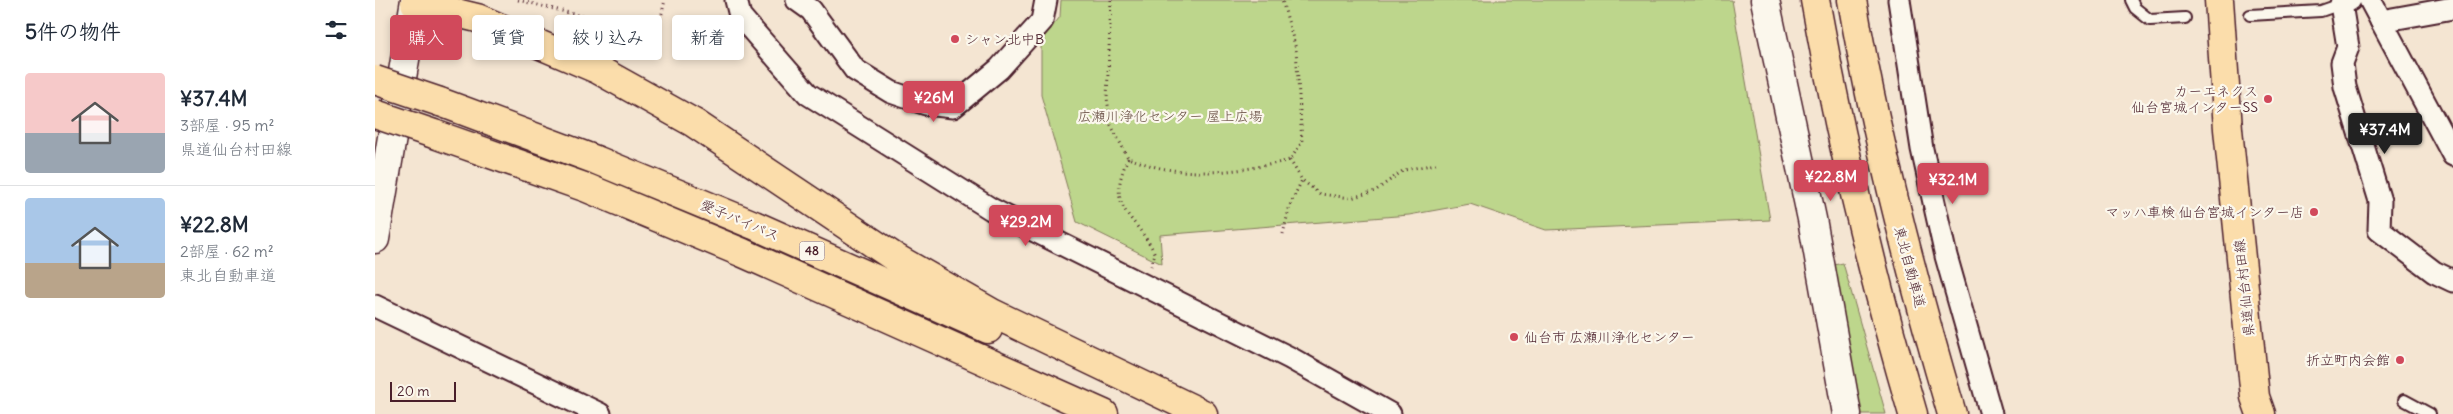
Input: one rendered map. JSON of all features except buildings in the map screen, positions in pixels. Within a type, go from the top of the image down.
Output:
[{"type":"main road","points":[[1815,0],[1828,74],[1851,181],[1874,274],[1913,414]]},
{"type":"main road","name":"東北自動車道","points":[[1852,0],[1863,65],[1909,265],[1952,414]]},
{"type":"main road","name":"県道仙台村田線","points":[[2219,0],[2228,129],[2256,408]]},
{"type":"main road","points":[[411,1],[477,18],[597,69],[694,123],[894,258],[992,313],[1203,414]]},
{"type":"main road","name":"愛子バイパス","points":[[375,80],[596,160],[754,225],[1179,414]]},
{"type":"main road","name":"48","points":[[375,114],[587,188],[893,318],[1104,414]]},
{"type":"main road","points":[[1042,386],[1091,414]]},
{"type":"street","points":[[736,0],[740,16],[808,94],[991,209],[1290,358],[1390,414]]},
{"type":"street","points":[[797,0],[811,10],[855,70],[891,92],[926,104],[953,108],[999,69],[1042,21],[1046,0]]},
{"type":"street","points":[[1765,0],[1813,219],[1847,414]]},
{"type":"street","points":[[1899,0],[1922,149],[1946,256],[1991,414]]},
{"type":"street","points":[[2369,0],[2453,155]]},
{"type":"street","points":[[375,239],[411,1]]},
{"type":"street","points":[[2346,2],[2348,47],[2342,64],[2345,88],[2380,201],[2379,230],[2434,272],[2453,281]]},
{"type":"street","points":[[2381,21],[2453,8]]},
{"type":"street","points":[[375,306],[600,414]]},
{"type":"lane","points":[[2131,0],[2135,8],[2150,20],[2185,18]]},
{"type":"lane","points":[[2250,15],[2321,11],[2346,2]]},
{"type":"lane","points":[[2403,400],[2430,414]]},
{"type":"path","points":[[518,0],[657,35],[665,0]]},
{"type":"path","points":[[1111,0],[1107,98],[1111,125],[1128,158],[1166,170],[1211,172],[1254,169],[1290,160],[1302,142],[1296,49],[1282,0]]},
{"type":"path","points":[[1128,158],[1120,177],[1118,196],[1126,213],[1141,230],[1155,254],[1145,286]]},
{"type":"path","points":[[1290,160],[1302,180],[1320,194],[1351,198],[1375,191],[1404,170],[1436,164]]},
{"type":"path","points":[[1283,234],[1291,205],[1302,180]]},
{"type":"green space","name":"広瀬川浄化センター 屋上広場","points":[[1061,0],[1732,0],[1770,220],[1546,230],[1470,204],[1409,215],[1160,235],[1162,264],[1077,222],[1041,95],[1041,40],[1060,17]]},
{"type":"green space","points":[[1843,263],[1886,414],[1860,414],[1834,265]]},
{"type":"place","name":"シャン北中B","points":[[955,39]]},
{"type":"place","name":"カーエネクス 仙台宮城インターSS","points":[[2268,99]]},
{"type":"place","name":"マッハ車検 仙台宮城インター店","points":[[2314,212]]},
{"type":"place","name":"仙台市 広瀬川浄化センター","points":[[1514,337]]},
{"type":"place","name":"折立町内会館","points":[[2400,360]]}]
